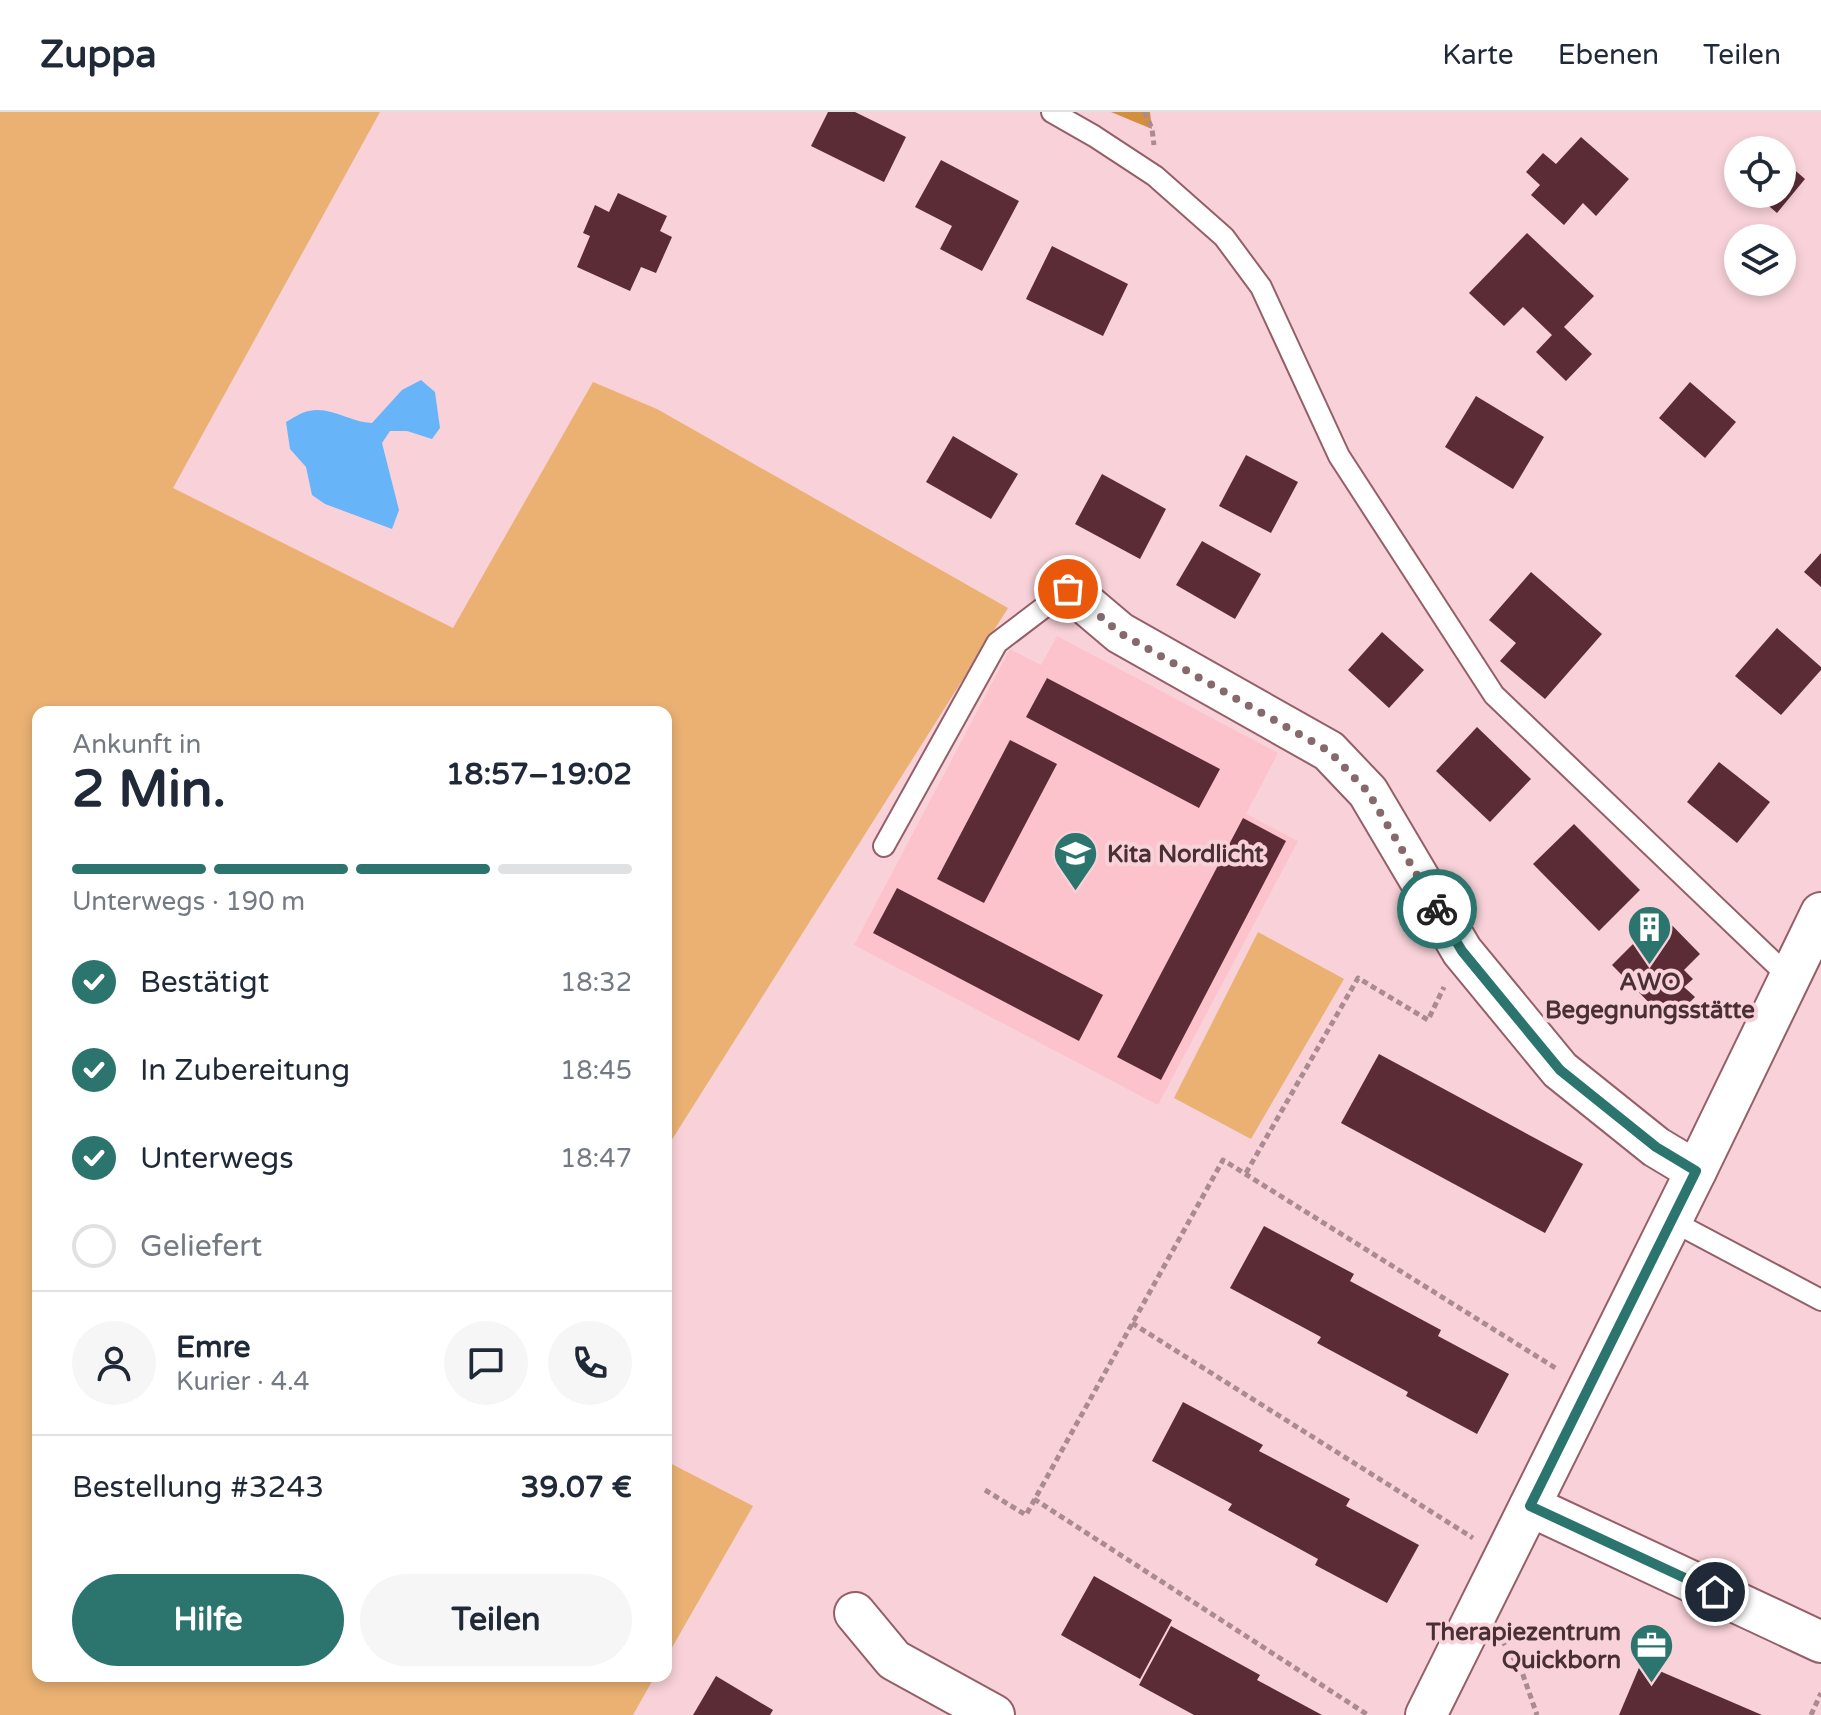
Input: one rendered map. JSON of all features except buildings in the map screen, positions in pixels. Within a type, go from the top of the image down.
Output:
[{"type":"street","points":[[1068,589],[1120,633],[1329,751],[1368,792],[1462,951],[1560,1070],[1656,1147],[1696,1171]]},
{"type":"street","points":[[1426,1715],[1672,1221],[1821,913]]},
{"type":"street","points":[[1530,1506],[1821,1642]]},
{"type":"street","points":[[855,1613],[894,1660],[994,1715]]},
{"type":"lane","points":[[1052,112],[1155,176],[1224,237],[1261,287],[1339,456],[1494,695],[1790,978]]},
{"type":"lane","points":[[884,846],[997,643],[1068,589]]},
{"type":"lane","points":[[1672,1221],[1821,1300]]},
{"type":"path","points":[[1246,1173],[1358,978],[1428,1020],[1462,951]]},
{"type":"path","points":[[985,1490],[1026,1515],[1223,1160],[1589,1388]]},
{"type":"path","points":[[1132,1323],[1504,1558]]},
{"type":"path","points":[[1034,1499],[1368,1715]]},
{"type":"path","points":[[1480,1607],[1522,1672],[1537,1715]]},
{"type":"path","points":[[1811,1715],[1821,1693]]},
{"type":"shaded area","points":[[0,112],[380,112],[173,488],[453,628],[593,382],[657,409],[1008,608],[672,1140],[672,706],[32,706],[32,1682],[652,1682],[633,1715],[0,1715]]},
{"type":"shaded area","points":[[1111,112],[1150,112],[1152,129]]},
{"type":"shaded area","name":"Kita Nordlicht","points":[[1057,636],[1278,753],[1246,814],[1298,841],[1158,1105],[854,945],[1010,649],[1041,665]]},
{"type":"shaded area","points":[[1258,932],[1344,979],[1251,1139],[1174,1098]]},
{"type":"shaded area","points":[[672,1464],[753,1506],[672,1648]]},
{"type":"water","points":[[421,380],[435,392],[440,428],[432,439],[407,431],[390,431],[382,443],[399,510],[392,529],[325,504],[312,495],[306,467],[290,449],[286,422],[317,410],[372,423],[402,390]]},
{"type":"way so far","points":[[1068,589],[1120,633],[1329,751],[1368,792],[1437,909]]},
{"type":"place","name":"Kita Nordlicht","points":[[1076,893]]},
{"type":"place","name":"AWO Begegnungsstätte","points":[[1650,967]]},
{"type":"place","name":"Therapiezentrum Quickborn","points":[[1652,1685]]},
{"type":"route","points":[[1437,909],[1462,951],[1560,1070],[1656,1147],[1696,1171],[1530,1506],[1715,1592]]}]
